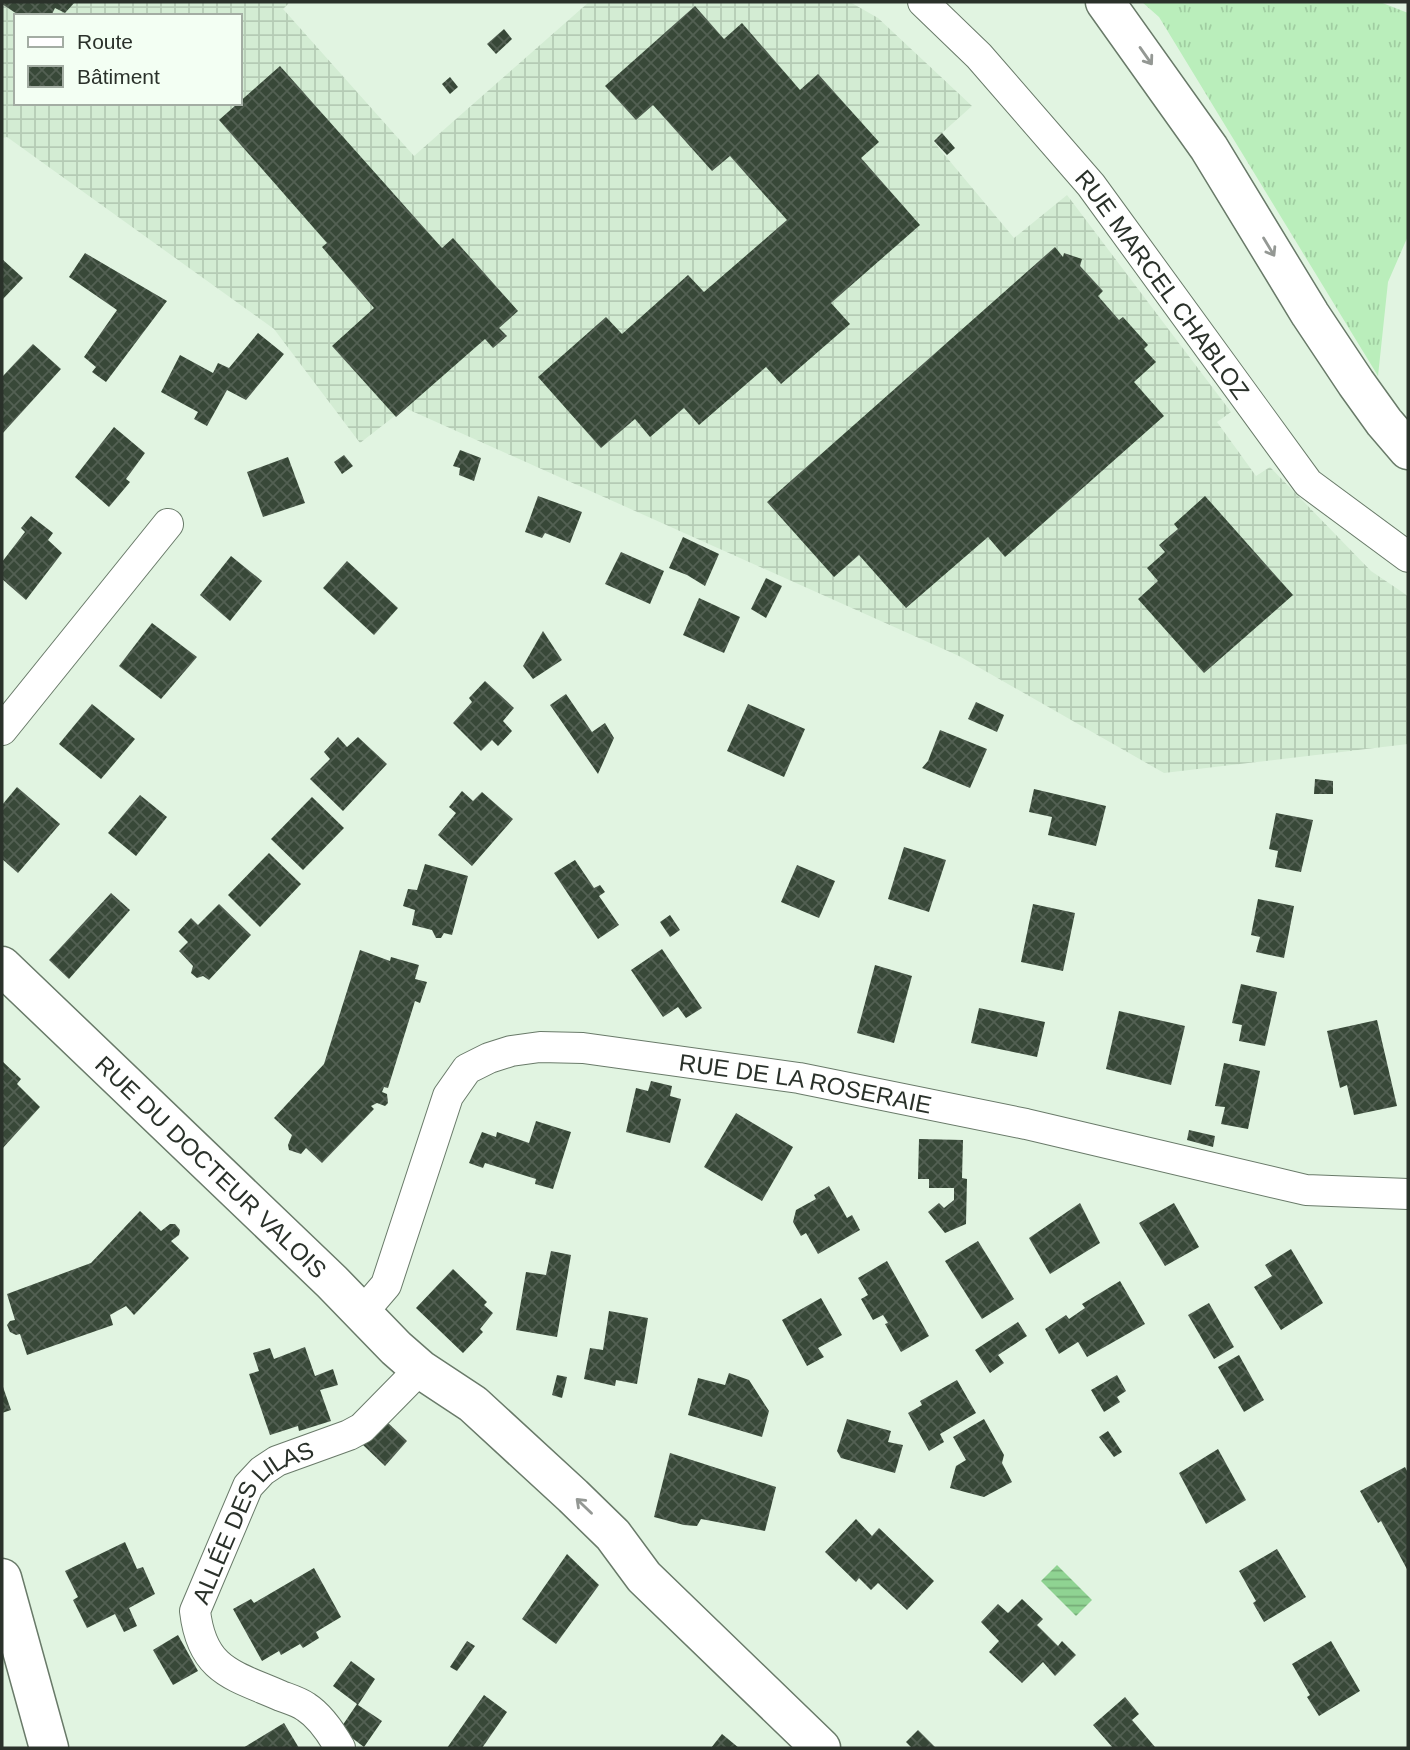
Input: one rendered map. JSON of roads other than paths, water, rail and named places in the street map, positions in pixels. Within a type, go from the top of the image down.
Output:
[{"type":"main road","points":[[1105,2],[1144,53],[1209,148],[1310,314],[1356,383],[1408,450]]},
{"type":"main road","name":"RUE DU DOCTEUR VALOIS","points":[[2,965],[396,1348],[421,1368],[457,1418],[554,1514],[593,1550],[643,1577],[821,1748]]},
{"type":"main road","points":[[2,1578],[49,1748]]},
{"type":"street","name":"RUE MARCEL CHABLOZ","points":[[923,2],[979,56],[1091,185],[1308,483],[1408,557]]},
{"type":"street","points":[[2,730],[167,524]]},
{"type":"street","name":"RUE DE LA ROSERAIE","points":[[362,1314],[386,1285],[448,1096],[467,1069],[511,1051],[540,1047],[583,1048],[799,1078],[1026,1125],[1306,1190],[1408,1194]]},
{"type":"street","name":"ALLÉE DES LILAS","points":[[340,1748],[332,1733],[307,1707],[223,1671],[207,1653],[198,1630],[195,1611],[248,1486],[262,1471],[277,1461],[362,1428],[421,1368]]}]
